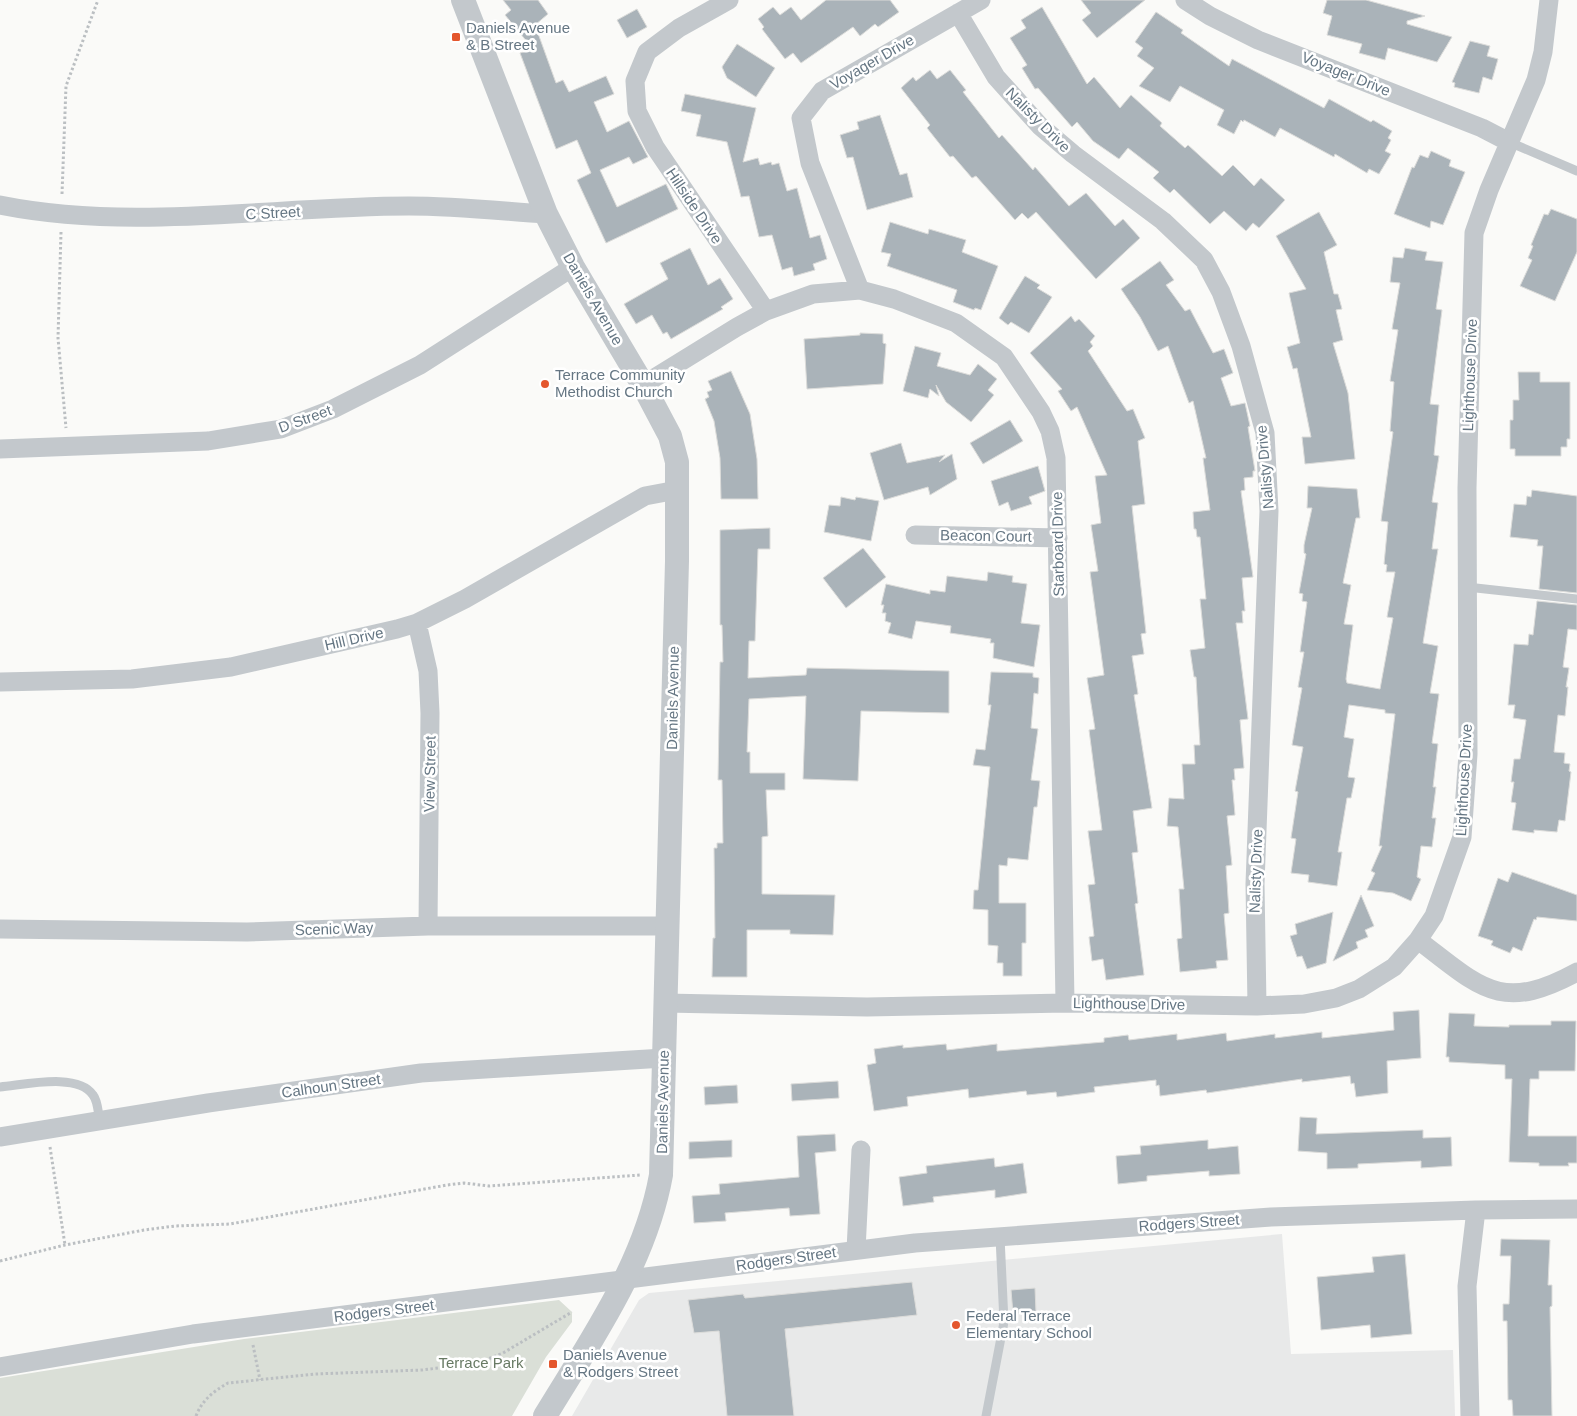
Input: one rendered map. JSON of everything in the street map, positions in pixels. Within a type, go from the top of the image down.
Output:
[{"type":"street","name":"Daniels Avenue","points":[[463,0],[546,214],[573,267],[643,385],[670,436],[677,462],[661,1175],[649,1226],[624,1281],[546,1416]]},
{"type":"street","name":"Hillside Drive","points":[[729,0],[679,28],[647,52],[635,81],[637,111],[655,147],[766,311]]},
{"type":"street","name":"Voyager Drive","points":[[860,290],[810,164],[801,118],[822,91],[981,0]]},
{"type":"street","name":"Voyager Drive","points":[[1185,0],[1210,16],[1258,40],[1473,125],[1509,142]]},
{"type":"street","name":"Lighthouse Drive","points":[[665,1003],[867,1007],[1065,1003],[1256,1006],[1304,1004],[1336,998],[1353,992],[1394,967],[1418,940],[1434,916],[1462,837],[1468,754],[1467,488],[1474,233],[1509,142],[1536,80],[1543,52],[1548,0]]},
{"type":"street","name":"Nalisty Drive","points":[[958,13],[996,77],[1040,126],[1073,154],[1163,221],[1204,260],[1220,292],[1241,346],[1265,433],[1269,511],[1255,884],[1256,1006]]},
{"type":"street","name":"C Street","points":[[0,204],[79,215],[182,217],[410,206],[546,214]]},
{"type":"street","name":"D Street","points":[[0,449],[208,441],[281,429],[333,409],[420,365],[573,267]]},
{"type":"street","name":"Starboard Drive","points":[[766,311],[813,294],[860,290],[894,299],[956,323],[1004,357],[1041,412],[1050,431],[1056,458],[1065,1003]]},
{"type":"street","points":[[643,385],[737,326],[766,311]]},
{"type":"street","name":"Hill Drive","points":[[0,682],[132,679],[231,667],[417,622],[465,599],[645,496],[677,490]]},
{"type":"street","name":"Beacon Court","points":[[915,535],[1058,538]]},
{"type":"street","name":"View Street","points":[[417,622],[428,671],[430,713],[428,926]]},
{"type":"street","name":"Scenic Way","points":[[0,929],[247,932],[428,926],[667,926]]},
{"type":"street","points":[[1418,940],[1471,980],[1493,990],[1515,994],[1552,985],[1577,972]]},
{"type":"street","name":"Calhoun Street","points":[[0,1137],[421,1073],[664,1058]]},
{"type":"street","points":[[856,1250],[861,1150]]},
{"type":"street","name":"Rodgers Street","points":[[0,1366],[193,1334],[624,1281],[856,1250],[1000,1237],[1271,1217],[1476,1210],[1577,1209]]},
{"type":"street","points":[[1470,1416],[1467,1286],[1476,1210]]},
{"type":"lane","points":[[1509,142],[1577,171]]},
{"type":"lane","points":[[1467,586],[1577,599]]},
{"type":"lane","points":[[0,1088],[69,1081],[87,1087],[94,1096],[100,1121]]},
{"type":"lane","points":[[986,1416],[1004,1322],[1000,1237]]},
{"type":"path","points":[[48,1129],[65,1245]]},
{"type":"path","points":[[0,1261],[65,1245],[175,1226],[230,1224],[464,1183],[489,1186],[604,1176],[661,1175]]},
{"type":"path","points":[[196,1416],[204,1401],[216,1390],[228,1383],[329,1373],[422,1370],[478,1363],[503,1353],[572,1312]]},
{"type":"path","points":[[254,1353],[260,1380]]},
{"type":"shaded area","name":"Federal Terrace Elementary School","points":[[1282,1234],[1291,1354],[1453,1350],[1455,1416],[572,1416],[639,1300],[649,1293]]},
{"type":"green space","name":"Terrace Park","points":[[559,1300],[572,1312],[572,1322],[546,1357],[512,1416],[0,1416],[0,1378],[244,1339]]},
{"type":"building","points":[[503,0],[538,0],[548,14],[535,25],[556,83],[563,80],[569,92],[606,76],[614,94],[594,102],[607,132],[629,121],[648,157],[633,164],[629,157],[600,170],[617,207],[666,184],[678,209],[606,243],[577,180],[591,173],[577,140],[556,149],[520,53],[533,49],[505,15],[511,10]]},
{"type":"building","points":[[826,0],[890,0],[899,12],[878,27],[875,24],[860,36],[853,27],[801,63],[793,53],[785,59],[762,29],[764,27],[758,19],[773,7],[780,15],[791,7],[801,20]]},
{"type":"building","points":[[1081,0],[1145,0],[1097,38],[1082,20],[1091,13]]},
{"type":"building","points":[[1327,0],[1366,0],[1425,16],[1407,21],[1407,24],[1452,37],[1437,62],[1388,48],[1385,60],[1359,53],[1362,44],[1327,35],[1332,16],[1323,13]]},
{"type":"building","points":[[1042,7],[1087,84],[1094,77],[1120,108],[1131,95],[1162,123],[1160,126],[1185,148],[1188,145],[1222,176],[1233,165],[1254,186],[1261,178],[1285,200],[1259,228],[1253,223],[1246,231],[1224,211],[1210,224],[1174,189],[1170,193],[1153,178],[1159,172],[1128,148],[1119,159],[1093,141],[1077,122],[1072,127],[1038,88],[1035,89],[1022,68],[1027,65],[1010,38],[1026,28],[1021,20]]},
{"type":"building","points":[[637,9],[647,27],[627,38],[617,20]]},
{"type":"building","points":[[1156,12],[1183,30],[1181,33],[1229,66],[1232,59],[1324,108],[1329,99],[1392,131],[1388,138],[1391,140],[1385,151],[1391,154],[1379,174],[1369,169],[1367,173],[1335,154],[1334,157],[1280,128],[1275,137],[1241,120],[1234,134],[1217,125],[1224,110],[1180,86],[1170,102],[1139,86],[1154,68],[1137,56],[1143,48],[1135,42]]},
{"type":"building","points":[[1470,41],[1490,46],[1487,56],[1498,59],[1492,80],[1483,77],[1479,93],[1454,87],[1455,83],[1452,82]]},
{"type":"building","points":[[737,44],[775,68],[756,97],[727,78],[722,67]]},
{"type":"building","points":[[930,70],[937,79],[950,70],[966,90],[963,92],[999,138],[1002,135],[1033,170],[1035,167],[1069,206],[1086,193],[1115,226],[1123,219],[1140,238],[1096,279],[1036,212],[1028,219],[1022,213],[1015,220],[976,176],[972,178],[953,156],[950,157],[927,128],[930,125],[901,88],[913,77],[916,81]]},
{"type":"building","points":[[685,94],[756,108],[743,162],[758,158],[760,165],[771,162],[772,165],[779,163],[787,191],[797,188],[810,238],[820,235],[827,259],[813,264],[815,270],[794,276],[792,267],[782,270],[772,235],[759,237],[749,196],[741,197],[727,142],[696,136],[701,115],[681,111]]},
{"type":"building","points":[[880,115],[900,175],[907,173],[913,197],[867,210],[853,157],[847,158],[840,135],[859,129],[857,122]]},
{"type":"building","points":[[1431,151],[1451,160],[1449,166],[1465,172],[1443,225],[1431,221],[1430,228],[1394,214],[1412,167],[1414,168],[1420,155],[1428,158]]},
{"type":"building","points":[[1551,209],[1577,219],[1577,252],[1555,301],[1520,286],[1532,260],[1528,258],[1533,246],[1531,245],[1544,214],[1548,215]]},
{"type":"building","points":[[1319,212],[1337,245],[1324,252],[1334,294],[1338,294],[1342,309],[1336,310],[1343,340],[1333,343],[1348,393],[1355,459],[1305,464],[1302,437],[1311,437],[1297,368],[1293,369],[1287,347],[1300,343],[1289,293],[1306,289],[1276,236]]},
{"type":"building","points":[[890,222],[928,234],[929,229],[966,240],[962,252],[998,266],[981,310],[975,308],[974,310],[953,302],[957,290],[887,266],[891,254],[881,252]]},
{"type":"building","points":[[690,248],[708,285],[720,278],[733,299],[721,307],[723,309],[671,339],[667,332],[663,334],[652,315],[636,324],[624,304],[668,279],[660,263]]},
{"type":"building","points":[[1405,248],[1427,252],[1425,260],[1443,262],[1436,309],[1442,310],[1430,404],[1439,405],[1434,455],[1439,456],[1432,502],[1438,503],[1432,549],[1438,549],[1423,643],[1438,646],[1430,693],[1439,694],[1432,743],[1438,744],[1433,787],[1436,787],[1432,818],[1436,818],[1432,847],[1421,846],[1417,877],[1421,879],[1411,901],[1393,893],[1367,890],[1375,873],[1371,871],[1382,846],[1379,846],[1395,714],[1385,713],[1385,710],[1349,705],[1344,737],[1354,739],[1348,777],[1355,778],[1351,798],[1347,798],[1338,852],[1342,852],[1337,886],[1308,882],[1309,875],[1291,873],[1296,839],[1291,838],[1298,792],[1295,791],[1303,747],[1292,745],[1302,688],[1298,687],[1304,652],[1300,652],[1307,602],[1302,601],[1303,594],[1299,593],[1306,554],[1304,553],[1304,545],[1312,508],[1307,508],[1308,486],[1357,489],[1360,518],[1356,518],[1343,583],[1351,585],[1344,624],[1353,625],[1347,683],[1380,689],[1393,618],[1387,617],[1395,572],[1386,572],[1387,565],[1384,564],[1388,522],[1381,521],[1393,432],[1390,431],[1394,382],[1390,381],[1398,330],[1392,329],[1400,283],[1390,282],[1393,257],[1403,258]]},
{"type":"building","points":[[1160,261],[1174,280],[1166,285],[1185,311],[1190,309],[1213,353],[1224,349],[1233,373],[1221,378],[1231,406],[1245,403],[1250,426],[1248,427],[1255,471],[1253,471],[1253,477],[1244,478],[1245,490],[1241,491],[1253,577],[1242,578],[1245,611],[1242,611],[1243,623],[1236,623],[1248,719],[1240,720],[1244,768],[1234,769],[1235,780],[1232,780],[1235,815],[1227,816],[1232,865],[1226,866],[1229,913],[1224,914],[1228,960],[1216,961],[1217,968],[1180,972],[1177,939],[1182,938],[1179,889],[1184,889],[1178,827],[1167,826],[1169,798],[1184,799],[1182,764],[1195,764],[1194,745],[1200,745],[1196,677],[1194,677],[1190,650],[1205,648],[1200,599],[1206,599],[1200,537],[1197,537],[1196,529],[1194,529],[1193,512],[1210,510],[1203,458],[1206,458],[1193,401],[1189,403],[1168,346],[1158,351],[1140,317],[1121,289]]},
{"type":"building","points":[[1025,276],[1040,285],[1037,288],[1052,297],[1029,333],[1011,322],[1008,325],[999,318]]},
{"type":"building","points":[[1071,316],[1075,322],[1079,319],[1095,336],[1090,342],[1093,346],[1088,351],[1127,411],[1133,409],[1145,438],[1138,441],[1145,504],[1132,506],[1146,633],[1141,634],[1144,654],[1132,656],[1138,694],[1134,695],[1152,808],[1133,811],[1138,852],[1132,853],[1138,903],[1135,904],[1144,975],[1106,980],[1103,959],[1092,961],[1089,937],[1094,936],[1088,885],[1095,884],[1088,831],[1102,830],[1089,730],[1095,729],[1087,678],[1104,675],[1090,572],[1098,571],[1091,525],[1101,523],[1095,476],[1107,475],[1077,407],[1071,411],[1058,391],[1062,389],[1030,353]]},
{"type":"building","points":[[860,333],[883,334],[883,343],[886,344],[883,384],[807,389],[804,339],[860,335]]},
{"type":"building","points":[[915,346],[941,353],[937,366],[970,375],[978,364],[997,379],[988,390],[994,395],[971,422],[946,402],[936,385],[939,396],[930,389],[928,398],[903,391]]},
{"type":"building","points":[[731,371],[750,414],[757,459],[758,499],[721,499],[720,458],[714,421],[705,399],[709,397],[707,392],[712,390],[708,381]]},
{"type":"building","points":[[1518,372],[1540,372],[1540,382],[1570,382],[1570,439],[1567,439],[1567,447],[1561,447],[1561,456],[1515,456],[1515,449],[1510,449],[1510,420],[1513,420],[1513,400],[1519,400]]},
{"type":"building","points":[[1010,420],[1023,441],[983,464],[970,443]]},
{"type":"building","points":[[901,443],[907,463],[945,455],[939,462],[952,454],[957,479],[930,495],[928,487],[884,500],[870,453]]},
{"type":"building","points":[[1038,466],[1045,491],[1029,497],[1032,504],[1011,511],[1008,502],[999,506],[991,481]]},
{"type":"building","points":[[1532,490],[1577,496],[1577,593],[1539,589],[1543,546],[1537,546],[1538,540],[1510,537],[1514,504],[1526,505],[1527,496],[1531,497]]},
{"type":"building","points":[[841,497],[855,500],[856,497],[879,501],[871,541],[824,532],[829,505],[840,506]]},
{"type":"building","points":[[770,528],[770,549],[758,549],[755,641],[749,641],[748,678],[806,675],[807,668],[949,671],[949,713],[861,711],[858,781],[803,779],[806,696],[749,699],[747,752],[750,752],[750,773],[785,773],[785,790],[766,790],[768,836],[762,837],[762,894],[835,895],[833,935],[790,934],[790,930],[747,930],[747,977],[712,977],[713,938],[715,938],[714,848],[717,848],[717,843],[723,843],[722,780],[718,780],[720,662],[723,662],[722,625],[720,625],[720,530]]},
{"type":"building","points":[[863,548],[886,577],[846,608],[823,578]]},
{"type":"building","points":[[988,572],[1013,576],[1012,582],[1027,584],[1021,623],[1040,625],[1034,667],[993,658],[994,643],[990,643],[991,639],[950,633],[951,626],[916,621],[912,639],[888,633],[891,623],[885,621],[886,613],[882,613],[884,605],[881,605],[886,584],[930,594],[930,590],[945,592],[947,576],[987,581]]},
{"type":"building","points":[[1537,601],[1577,605],[1577,630],[1568,629],[1563,667],[1569,668],[1565,716],[1558,715],[1554,752],[1565,753],[1564,763],[1570,764],[1569,771],[1571,772],[1565,821],[1559,820],[1557,832],[1534,830],[1534,833],[1512,830],[1516,803],[1511,802],[1514,782],[1511,782],[1514,759],[1520,759],[1526,720],[1513,718],[1515,705],[1508,705],[1514,644],[1528,645],[1529,634],[1533,635]]},
{"type":"building","points":[[991,672],[1033,673],[1033,677],[1039,678],[1038,694],[1034,693],[1031,728],[1038,729],[1031,780],[1040,781],[1037,807],[1034,807],[1028,860],[1008,858],[1007,866],[999,865],[999,903],[1026,903],[1026,943],[1022,943],[1022,976],[1003,976],[1003,963],[997,963],[998,946],[988,945],[988,910],[973,909],[974,890],[978,890],[990,767],[973,765],[976,749],[985,750],[991,705],[988,705]]},
{"type":"building","points":[[1512,872],[1577,895],[1577,921],[1537,917],[1536,920],[1534,919],[1522,951],[1513,947],[1510,953],[1491,945],[1493,941],[1478,936],[1498,878],[1508,882]]},
{"type":"building","points":[[1361,895],[1374,926],[1365,930],[1368,937],[1356,942],[1358,948],[1333,961]]},
{"type":"building","points":[[1333,912],[1326,963],[1307,969],[1302,956],[1297,957],[1290,936],[1297,934],[1295,924]]},
{"type":"building","points":[[1419,1010],[1421,1058],[1387,1061],[1388,1093],[1356,1097],[1354,1083],[1351,1084],[1350,1076],[1302,1082],[1302,1079],[1207,1093],[1206,1090],[1160,1096],[1159,1085],[1156,1086],[1156,1080],[1094,1087],[1095,1092],[1057,1097],[1056,1092],[1027,1095],[1026,1091],[969,1098],[968,1089],[907,1097],[908,1106],[874,1111],[867,1065],[876,1063],[874,1049],[903,1045],[903,1048],[946,1044],[947,1050],[997,1044],[997,1051],[1104,1042],[1104,1038],[1128,1035],[1129,1040],[1177,1034],[1177,1040],[1226,1033],[1227,1041],[1275,1034],[1275,1038],[1322,1032],[1322,1038],[1394,1030],[1393,1012]]},
{"type":"building","points":[[1449,1013],[1475,1014],[1474,1026],[1551,1025],[1551,1021],[1576,1021],[1575,1071],[1539,1071],[1539,1079],[1530,1079],[1528,1136],[1577,1136],[1577,1163],[1568,1163],[1569,1166],[1539,1166],[1539,1163],[1509,1162],[1512,1079],[1505,1079],[1505,1065],[1449,1062],[1449,1057],[1446,1057]]},
{"type":"building","points":[[838,1081],[839,1098],[792,1101],[791,1084]]},
{"type":"building","points":[[737,1085],[738,1103],[705,1105],[704,1087]]},
{"type":"building","points":[[1300,1117],[1317,1118],[1316,1134],[1423,1130],[1423,1138],[1451,1137],[1452,1166],[1421,1168],[1421,1161],[1358,1164],[1358,1168],[1327,1169],[1327,1153],[1298,1151]]},
{"type":"building","points":[[835,1134],[836,1151],[815,1153],[820,1214],[790,1216],[789,1208],[725,1213],[726,1221],[694,1223],[692,1196],[720,1194],[719,1184],[799,1177],[797,1136]]},
{"type":"building","points":[[732,1140],[732,1157],[689,1159],[689,1142]]},
{"type":"building","points":[[1208,1140],[1208,1149],[1238,1146],[1240,1174],[1209,1176],[1209,1171],[1147,1176],[1147,1181],[1118,1184],[1116,1156],[1141,1154],[1140,1146]]},
{"type":"building","points":[[994,1158],[995,1167],[1023,1163],[1027,1193],[995,1198],[995,1190],[933,1197],[934,1202],[903,1206],[899,1177],[927,1173],[926,1166]]},
{"type":"building","points":[[1501,1239],[1550,1240],[1548,1285],[1552,1285],[1552,1306],[1550,1307],[1552,1416],[1513,1416],[1512,1400],[1508,1400],[1507,1321],[1503,1321],[1503,1304],[1509,1304],[1511,1256],[1500,1256]]},
{"type":"building","points":[[1405,1254],[1412,1334],[1371,1338],[1370,1325],[1321,1330],[1317,1277],[1374,1272],[1372,1257]]},
{"type":"building","points":[[912,1282],[917,1315],[785,1329],[794,1416],[727,1416],[719,1331],[694,1333],[688,1300],[743,1294],[745,1298]]},
{"type":"building","points":[[1035,1288],[1036,1312],[1013,1314],[1011,1290]]},
{"type":"place","name":"Daniels Avenue & B Street","points":[[456,37]]},
{"type":"place","name":"Terrace Community Methodist Church","points":[[545,384]]},
{"type":"place","name":"Federal Terrace Elementary School","points":[[956,1325]]},
{"type":"place","name":"Daniels Avenue & Rodgers Street","points":[[553,1364]]}]
